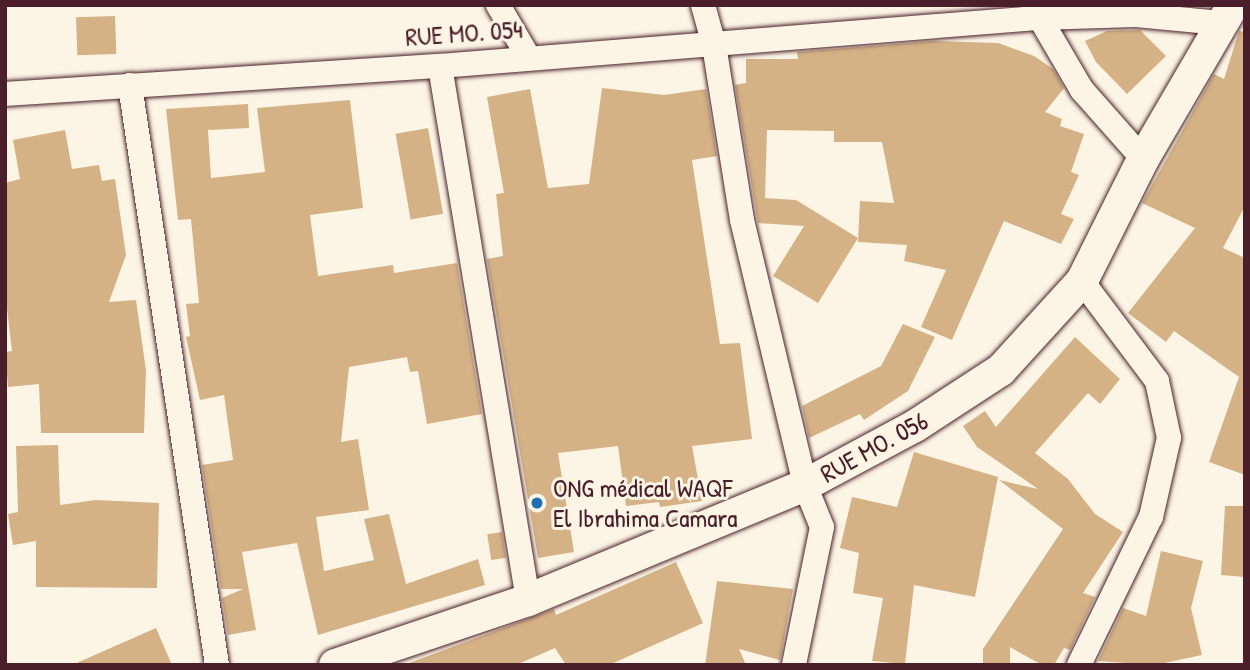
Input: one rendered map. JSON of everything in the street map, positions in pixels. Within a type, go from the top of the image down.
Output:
[{"type":"street","points":[[498,5],[529,58]]},
{"type":"street","points":[[703,5],[714,45],[742,220],[805,485],[822,527],[794,665]]},
{"type":"street","points":[[1035,12],[1082,90],[1143,159]]},
{"type":"street","name":"RUE MO. 054","points":[[5,93],[714,45],[1035,12],[1227,14]]},
{"type":"street","name":"RUE MO. 056","points":[[334,665],[528,600],[805,485],[915,426],[1001,370],[1082,281],[1143,159],[1227,14]]},
{"type":"street","points":[[440,65],[528,600]]},
{"type":"street","points":[[130,85],[217,665]]},
{"type":"street","points":[[1079,665],[1151,517],[1169,438],[1157,381],[1082,281]]},
{"type":"building","points":[[115,16],[116,54],[77,55],[76,17]]},
{"type":"building","points":[[1140,30],[1166,56],[1127,94],[1096,62],[1085,41],[1107,31]]},
{"type":"building","points":[[1239,31],[1245,32],[1245,206],[1223,248],[1245,258],[1245,475],[1209,462],[1239,377],[1174,331],[1166,342],[1128,313],[1195,228],[1142,203],[1214,74],[1224,79]]},
{"type":"building","points":[[933,41],[998,43],[1034,56],[1053,69],[1064,88],[1045,112],[1062,119],[1060,126],[1084,134],[1071,172],[1079,175],[1061,214],[1074,219],[1061,244],[1004,221],[952,340],[921,327],[946,270],[904,261],[907,245],[858,242],[860,201],[894,203],[882,142],[834,142],[834,131],[767,130],[765,198],[796,200],[858,238],[818,303],[773,276],[804,226],[758,223],[735,85],[746,83],[746,59],[798,59],[797,52]]},
{"type":"building","points":[[602,88],[664,95],[706,89],[717,156],[692,160],[720,344],[740,343],[752,439],[692,446],[702,501],[660,507],[659,502],[626,506],[618,446],[558,453],[574,552],[538,558],[487,259],[503,256],[496,194],[504,193],[487,97],[530,89],[548,188],[589,184]]},
{"type":"building","points":[[350,100],[363,208],[310,215],[318,276],[393,265],[394,273],[457,263],[482,414],[427,424],[418,371],[410,372],[407,357],[349,367],[341,442],[358,439],[369,510],[316,517],[324,571],[374,560],[364,519],[389,514],[406,584],[478,559],[485,585],[318,635],[297,543],[242,552],[256,630],[228,635],[222,598],[243,589],[221,589],[202,465],[233,460],[224,395],[200,400],[186,337],[190,336],[186,304],[199,303],[191,219],[178,220],[166,109],[248,104],[249,128],[208,130],[211,178],[265,172],[257,108]]},
{"type":"building","points":[[428,128],[443,214],[411,219],[396,134]]},
{"type":"building","points":[[65,130],[72,169],[99,165],[102,181],[115,179],[126,255],[109,302],[136,300],[146,370],[144,433],[41,433],[39,384],[8,387],[5,352],[12,351],[5,292],[5,183],[20,179],[13,140]]},
{"type":"building","points":[[903,324],[935,337],[908,391],[864,420],[860,414],[809,438],[802,406],[881,366]]},
{"type":"building","points":[[1075,337],[1120,379],[1100,404],[1088,393],[1035,453],[1068,479],[1095,514],[1123,532],[1083,593],[1095,597],[1070,650],[1064,648],[1054,665],[1042,665],[1010,647],[1010,665],[983,665],[983,649],[1063,529],[999,480],[1038,489],[977,447],[963,426],[985,411],[996,427]]},
{"type":"building","points":[[58,445],[60,505],[96,500],[159,503],[157,588],[36,587],[36,541],[13,545],[8,514],[18,512],[16,446]]},
{"type":"building","points":[[914,452],[998,477],[975,597],[914,585],[905,664],[872,661],[883,598],[853,593],[859,553],[840,548],[852,497],[897,507]]},
{"type":"building","points":[[1225,506],[1245,506],[1245,577],[1221,575]]},
{"type":"building","points":[[502,532],[506,558],[491,560],[487,534]]},
{"type":"building","points":[[1161,551],[1203,561],[1191,608],[1202,655],[1155,665],[1098,661],[1123,608],[1146,616]]},
{"type":"building","points":[[676,562],[703,623],[609,665],[566,665],[555,648],[516,665],[404,665],[554,609],[556,615]]},
{"type":"building","points":[[717,581],[793,589],[780,660],[739,649],[746,665],[705,665]]},
{"type":"building","points":[[156,628],[172,665],[72,665]]},
{"type":"place","name":"ONG médical WAQF El Ibrahima Camara","points":[[537,503]]}]
